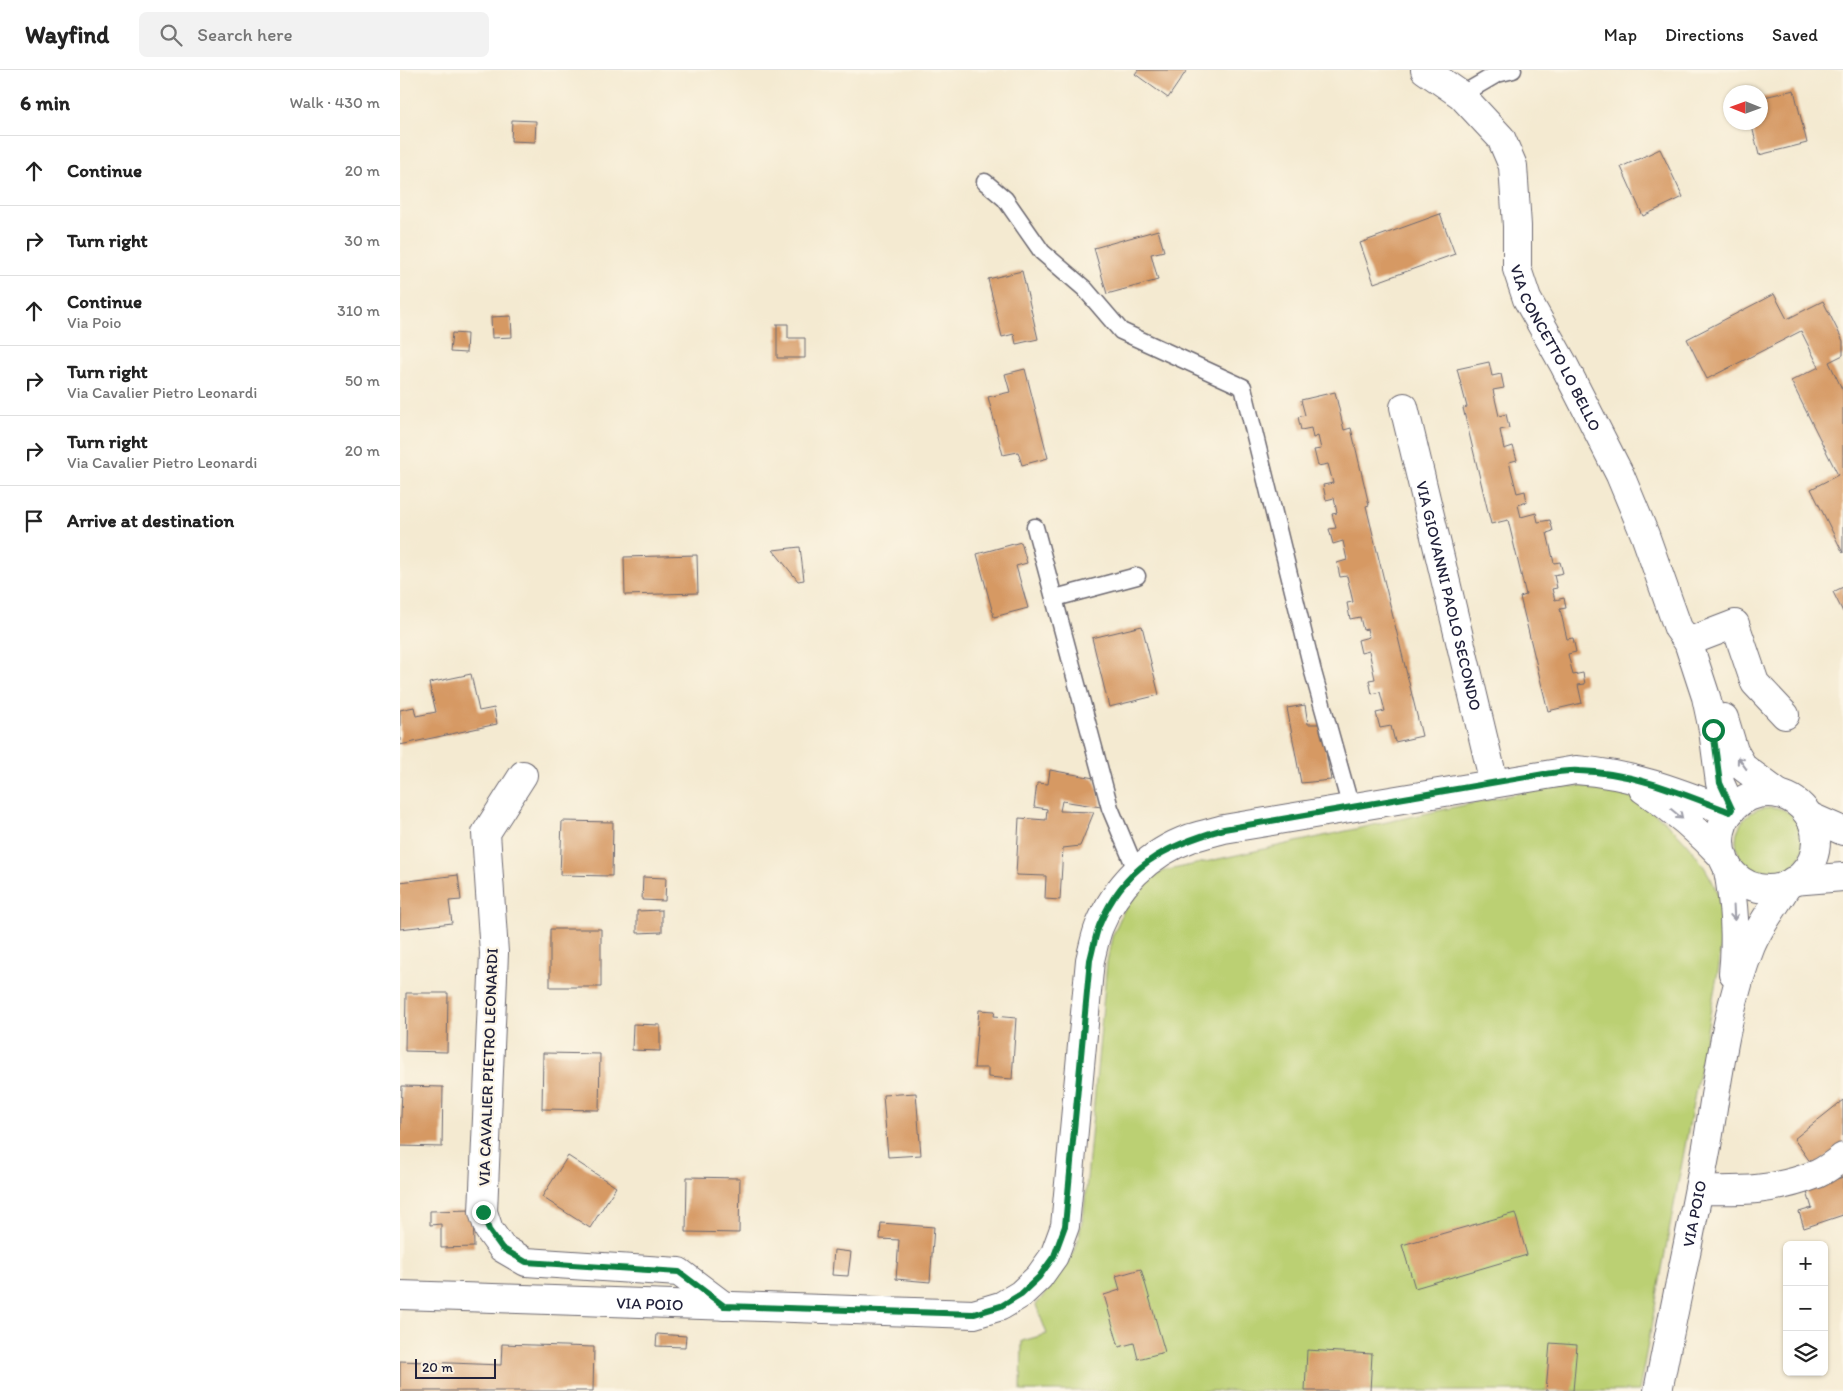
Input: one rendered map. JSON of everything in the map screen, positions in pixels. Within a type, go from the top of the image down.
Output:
[{"type":"street","name":"VIA CONCETTO LO BELLO","points":[[1425,70],[1461,95],[1501,138],[1513,166],[1518,226],[1517,269],[1527,300],[1564,366],[1620,475],[1678,628],[1694,640]]},
{"type":"street","name":"VIA GIOVANNI PAOLO SECONDO","points":[[1404,407],[1494,783]]},
{"type":"street","points":[[1694,640],[1735,624],[1755,683],[1785,716]]},
{"type":"street","points":[[1694,640],[1734,751],[1744,768],[1779,794],[1793,800],[1808,816],[1843,831]]},
{"type":"street","points":[[1694,640],[1713,730],[1720,783],[1731,811]]},
{"type":"street","name":"VIA POIO","points":[[400,1295],[974,1314],[1001,1306],[1021,1294],[1039,1277],[1054,1256],[1065,1226],[1090,960],[1099,927],[1114,897],[1136,870],[1164,851],[1190,839],[1224,829],[1576,770],[1605,772],[1623,776],[1673,790],[1731,811]]},
{"type":"street","name":"VIA CAVALIER PIETRO LEONARDI","points":[[523,775],[486,833],[494,953],[483,1212],[489,1230],[502,1248],[526,1262],[679,1272],[724,1306]]},
{"type":"street","points":[[1623,776],[1665,804],[1697,831],[1743,881],[1756,887],[1771,888],[1790,883],[1843,877]]},
{"type":"street","points":[[1726,1034],[1735,956],[1735,930],[1734,897],[1722,851],[1721,836],[1724,822],[1731,811],[1750,796],[1765,793],[1779,794]]},
{"type":"street","points":[[1726,1034],[1741,977],[1760,928],[1790,883],[1804,872],[1814,852],[1815,837],[1808,816]]},
{"type":"street","name":"VIA POIO","points":[[1658,1391],[1699,1190],[1726,1034]]},
{"type":"street","points":[[1699,1190],[1751,1191],[1780,1186],[1818,1173],[1843,1158]]},
{"type":"lane","points":[[1461,95],[1497,74],[1513,70]]},
{"type":"lane","points":[[985,182],[1005,199],[1042,252],[1085,289],[1121,331],[1242,387],[1313,672],[1351,808]]},
{"type":"lane","points":[[1035,527],[1110,808],[1136,870]]},
{"type":"lane","points":[[1055,598],[1137,576]]},
{"type":"green space","points":[[1581,786],[1611,791],[1629,797],[1642,804],[1667,823],[1690,847],[1708,873],[1718,896],[1721,915],[1719,966],[1639,1391],[1021,1391],[1022,1341],[1047,1334],[1036,1305],[1066,1267],[1077,1245],[1084,1212],[1107,962],[1112,937],[1124,910],[1149,879],[1164,871],[1542,788]]},
{"type":"green space","points":[[1770,807],[1783,810],[1794,817],[1801,828],[1804,841],[1801,854],[1794,865],[1783,872],[1770,875],[1757,872],[1746,865],[1739,854],[1736,841],[1739,828],[1746,817],[1757,810]]},
{"type":"building","points":[[1138,70],[1187,70],[1168,98],[1135,74]]},
{"type":"building","points":[[1794,90],[1807,143],[1759,155],[1753,130],[1768,130],[1768,96]]},
{"type":"building","points":[[512,120],[536,121],[535,142],[511,141]]},
{"type":"building","points":[[1660,149],[1683,197],[1643,216],[1621,167]]},
{"type":"building","points":[[1440,214],[1455,254],[1374,283],[1360,243]]},
{"type":"building","points":[[1158,230],[1164,251],[1151,254],[1158,280],[1107,294],[1094,248]]},
{"type":"building","points":[[1022,271],[1038,339],[1016,344],[1014,334],[1002,337],[988,279]]},
{"type":"building","points":[[1774,294],[1787,319],[1823,301],[1843,341],[1843,355],[1829,362],[1843,391],[1843,553],[1811,489],[1838,475],[1791,381],[1819,367],[1801,331],[1707,379],[1687,339]]},
{"type":"building","points":[[511,316],[512,337],[492,338],[491,317]]},
{"type":"building","points":[[777,324],[788,324],[788,338],[805,338],[805,358],[777,358]]},
{"type":"building","points":[[452,333],[467,334],[466,353],[450,352]]},
{"type":"building","points":[[1489,362],[1492,376],[1501,374],[1504,388],[1493,390],[1499,416],[1506,414],[1509,428],[1500,430],[1504,449],[1513,446],[1517,460],[1509,462],[1517,493],[1525,491],[1527,502],[1518,505],[1521,517],[1536,513],[1538,522],[1550,520],[1553,531],[1547,533],[1554,563],[1560,562],[1563,573],[1554,575],[1557,588],[1552,589],[1555,600],[1564,598],[1566,608],[1560,609],[1567,639],[1573,638],[1576,652],[1568,654],[1573,675],[1583,673],[1585,684],[1578,685],[1582,703],[1548,711],[1520,597],[1526,595],[1508,520],[1491,524],[1463,408],[1467,407],[1457,369]]},
{"type":"building","points":[[1025,369],[1048,458],[1022,465],[1018,452],[1003,455],[988,397],[1010,392],[1005,374]]},
{"type":"building","points":[[1335,392],[1344,430],[1351,428],[1369,505],[1366,506],[1422,736],[1395,742],[1391,726],[1380,728],[1376,713],[1385,711],[1380,692],[1372,694],[1369,680],[1375,679],[1369,651],[1361,653],[1358,640],[1369,637],[1367,629],[1363,630],[1360,617],[1350,619],[1347,603],[1353,602],[1347,576],[1340,577],[1337,563],[1347,560],[1343,541],[1333,544],[1329,529],[1336,528],[1332,514],[1337,513],[1334,498],[1326,500],[1323,485],[1333,483],[1328,464],[1318,466],[1314,450],[1321,449],[1318,436],[1313,438],[1311,428],[1301,430],[1298,417],[1305,415],[1301,400]]},
{"type":"building","points":[[1021,542],[1027,563],[1016,566],[1028,608],[994,617],[977,554]]},
{"type":"building","points":[[800,547],[804,580],[798,581],[773,550]]},
{"type":"building","points":[[697,555],[698,593],[625,595],[624,557]]},
{"type":"building","points":[[1843,587],[1843,612],[1833,592]]},
{"type":"building","points":[[1142,626],[1159,695],[1109,707],[1092,638]]},
{"type":"building","points":[[471,674],[479,711],[494,708],[497,724],[400,745],[400,710],[414,707],[416,716],[436,712],[429,683]]},
{"type":"building","points":[[1305,705],[1308,724],[1321,724],[1331,780],[1301,783],[1287,708]]},
{"type":"building","points":[[1050,770],[1094,778],[1101,800],[1101,807],[1062,801],[1060,811],[1094,812],[1080,846],[1063,848],[1060,900],[1045,899],[1046,876],[1016,875],[1019,818],[1046,820],[1047,809],[1034,807],[1037,783],[1048,784]]},
{"type":"building","points":[[562,821],[613,822],[612,876],[560,875]]},
{"type":"building","points":[[458,875],[461,900],[449,901],[452,923],[400,929],[400,882]]},
{"type":"building","points":[[643,877],[666,878],[665,901],[642,900]]},
{"type":"building","points":[[662,910],[662,932],[637,933],[637,911]]},
{"type":"building","points":[[550,929],[601,929],[601,987],[550,987]]},
{"type":"building","points":[[406,993],[448,993],[447,1052],[405,1051]]},
{"type":"building","points":[[979,1010],[995,1011],[994,1016],[1016,1018],[1012,1079],[988,1077],[988,1068],[974,1068]]},
{"type":"building","points":[[633,1024],[660,1025],[660,1051],[632,1050]]},
{"type":"building","points":[[543,1053],[600,1054],[599,1110],[542,1109]]},
{"type":"building","points":[[402,1086],[443,1087],[442,1147],[400,1146]]},
{"type":"building","points":[[916,1093],[921,1155],[888,1157],[883,1095]]},
{"type":"building","points":[[1843,1100],[1843,1145],[1813,1166],[1794,1139]]},
{"type":"building","points":[[568,1156],[616,1187],[590,1228],[542,1197]]},
{"type":"building","points":[[687,1177],[740,1178],[739,1233],[686,1232]]},
{"type":"building","points":[[1843,1177],[1843,1215],[1804,1228],[1799,1212],[1812,1208],[1806,1189]]},
{"type":"building","points":[[473,1210],[474,1247],[441,1248],[441,1224],[430,1225],[430,1211]]},
{"type":"building","points":[[1515,1213],[1527,1255],[1415,1288],[1402,1245]]},
{"type":"building","points":[[881,1223],[934,1227],[930,1282],[896,1279],[899,1240],[880,1239]]},
{"type":"building","points":[[834,1250],[851,1252],[848,1276],[832,1275]]},
{"type":"building","points":[[1141,1269],[1165,1352],[1138,1359],[1134,1343],[1119,1347],[1104,1295],[1120,1290],[1116,1276]]},
{"type":"building","points":[[657,1334],[686,1336],[685,1347],[656,1346]]},
{"type":"building","points":[[1550,1343],[1577,1345],[1573,1391],[1546,1391]]},
{"type":"building","points":[[502,1344],[594,1347],[593,1391],[400,1391],[400,1361],[501,1365]]},
{"type":"building","points":[[1307,1350],[1372,1354],[1370,1391],[1305,1391]]},
{"type":"route","points":[[483,1212],[489,1230],[502,1248],[526,1262],[679,1272],[724,1306],[974,1314],[1001,1306],[1021,1294],[1039,1277],[1054,1256],[1065,1226],[1090,960],[1099,927],[1114,897],[1136,870],[1164,851],[1190,839],[1224,829],[1576,770],[1605,772],[1623,776],[1673,790],[1730,812],[1732,809],[1720,783],[1713,730]]}]
